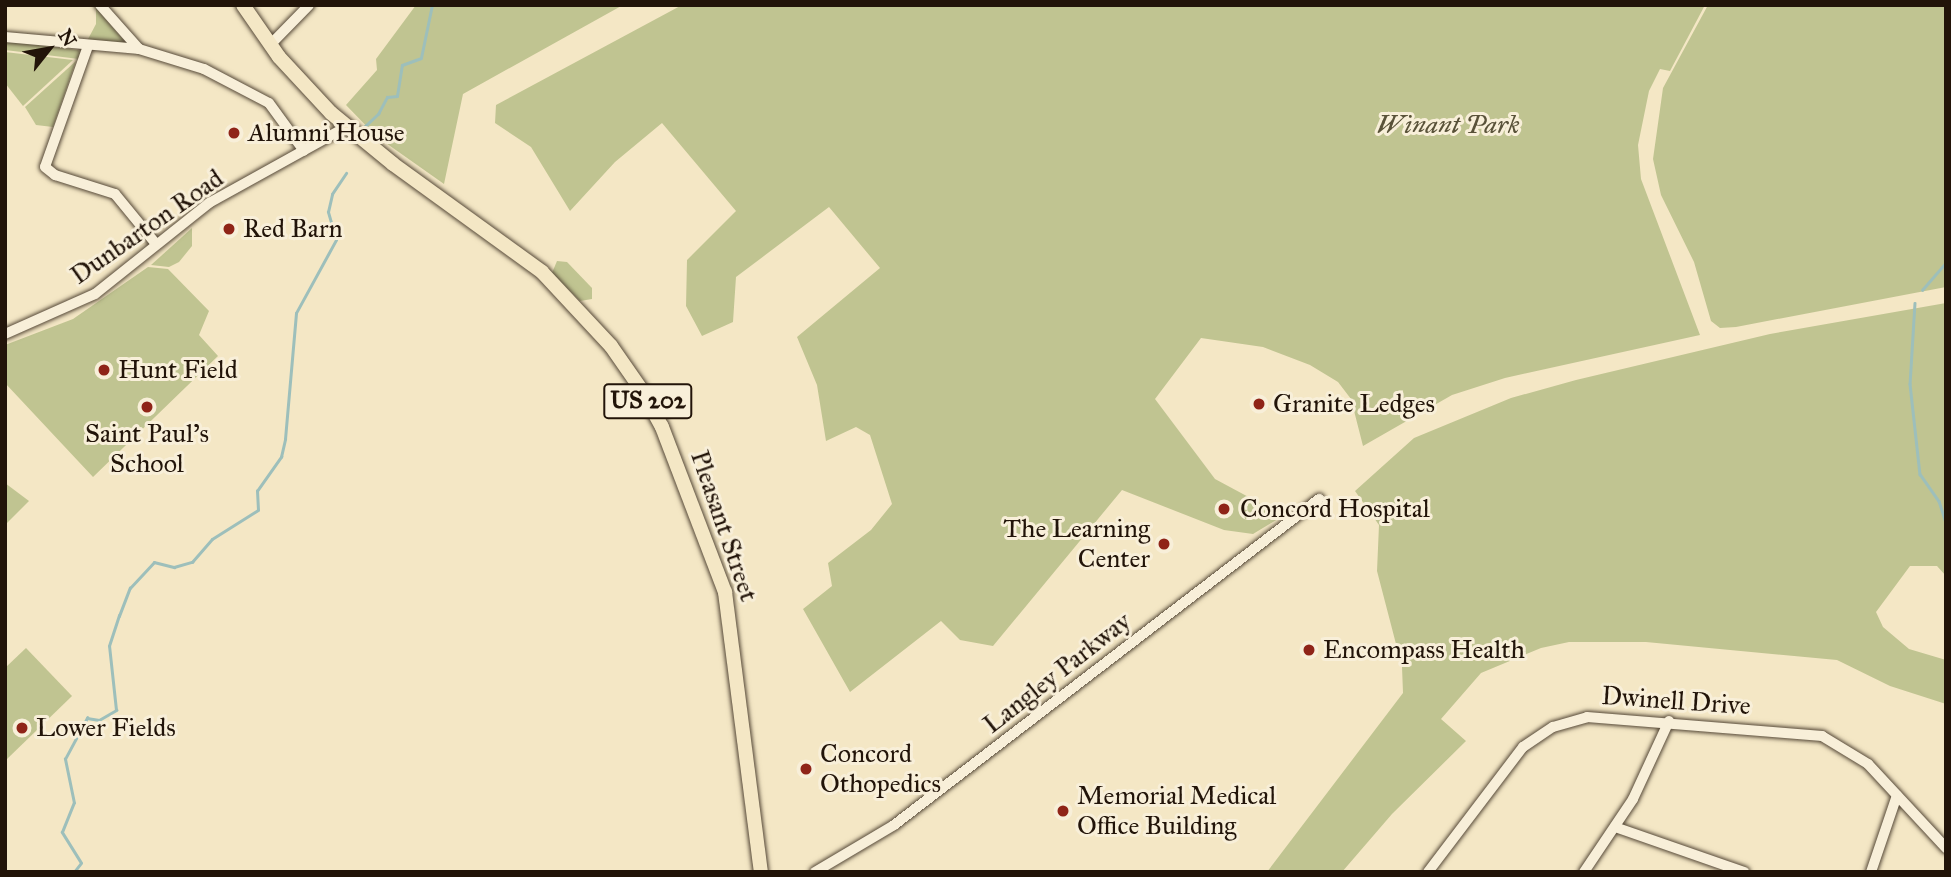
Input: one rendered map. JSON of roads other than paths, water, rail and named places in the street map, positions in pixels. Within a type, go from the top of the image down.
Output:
[{"type":"main road","name":"US 202","points":[[243,5],[270,45],[346,127]]},
{"type":"main road","name":"Pleasant Street","points":[[346,127],[550,279],[611,346],[653,409],[726,592],[761,872]]},
{"type":"street","points":[[100,5],[139,49]]},
{"type":"street","points":[[270,45],[309,5]]},
{"type":"street","points":[[5,37],[139,49],[187,62],[257,96],[283,116],[304,151]]},
{"type":"street","points":[[88,46],[45,167],[55,175],[115,194],[156,244]]},
{"type":"street","name":"Dunbarton Road","points":[[5,334],[95,294],[209,203],[346,127]]},
{"type":"street","name":"Langley Parkway","points":[[815,872],[894,825],[1319,499]]},
{"type":"street","name":"Dwinell Drive","points":[[1428,872],[1537,735],[1587,717],[1669,721],[1822,736],[1854,752],[1946,848]]},
{"type":"street","points":[[1584,872],[1633,799],[1669,721]]},
{"type":"street","points":[[1871,872],[1897,795]]},
{"type":"street","points":[[1615,827],[1744,872]]},
{"type":"waterway","points":[[363,128],[378,114],[387,97],[397,96],[402,65],[421,58],[432,5]]},
{"type":"waterway","points":[[74,872],[81,863],[62,832],[74,803],[65,759],[87,718],[99,720],[116,710],[109,646],[119,616],[130,588],[154,562],[174,567],[192,562],[212,539],[258,510],[257,491],[281,457],[285,439],[296,313],[336,240],[328,212],[332,194],[346,173]]},
{"type":"waterway","points":[[1922,290],[1946,262]]},
{"type":"waterway","points":[[1915,303],[1910,384],[1920,474],[1939,501],[1946,522]]},
{"type":"place","name":"Alumni House","points":[[234,133]]},
{"type":"place","name":"Red Barn","points":[[229,229]]},
{"type":"place","name":"Hunt Field","points":[[104,370]]},
{"type":"place","name":"Granite Ledges","points":[[1259,404]]},
{"type":"place","name":"Saint Paul's School","points":[[147,407]]},
{"type":"place","name":"Concord Hospital","points":[[1224,509]]},
{"type":"place","name":"The Learning Center","points":[[1164,544]]},
{"type":"place","name":"Encompass Health","points":[[1309,650]]},
{"type":"place","name":"Lower Fields","points":[[22,728]]},
{"type":"place","name":"Concord Othopedics","points":[[806,769]]},
{"type":"place","name":"Memorial Medical Office Building","points":[[1063,811]]},
{"type":"park label","name":"Winant Park","points":[[1448,125]]}]
